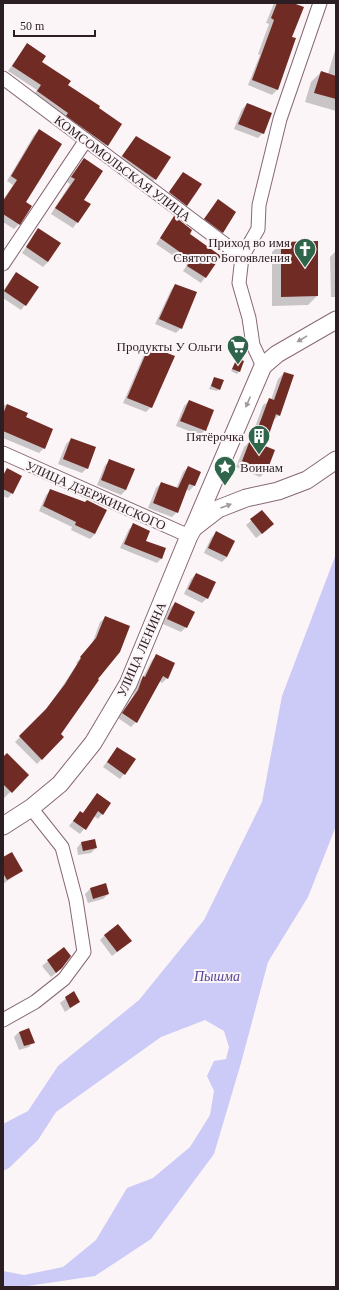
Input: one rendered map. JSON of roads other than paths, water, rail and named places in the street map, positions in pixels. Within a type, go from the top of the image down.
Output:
[{"type":"main road","points":[[263,366],[277,354],[336,320]]},
{"type":"main road","name":"УЛИЦА ЛЕНИНА","points":[[3,826],[31,808],[60,784],[93,743],[128,684],[191,532],[263,366]]},
{"type":"main road","points":[[191,532],[218,509],[246,498],[278,491],[307,480],[336,460]]},
{"type":"street","points":[[263,366],[253,346],[249,318],[239,283],[242,257],[258,229],[259,205],[280,119],[320,3]]},
{"type":"street","name":"КОМСОМОЛЬСКАЯ УЛИЦА","points":[[3,78],[242,257]]},
{"type":"street","points":[[3,264],[86,140]]},
{"type":"street","name":"УЛИЦА ДЗЕРЖИНСКОГО","points":[[3,453],[191,532]]},
{"type":"street","points":[[3,1020],[35,1002],[64,979],[84,952],[76,900],[62,847],[31,808]]},
{"type":"water","name":"Пышма","points":[[336,554],[336,826],[308,897],[268,962],[241,1063],[214,1154],[151,1239],[95,1276],[21,1287],[3,1287],[3,1271],[24,1275],[63,1267],[96,1240],[127,1188],[153,1178],[190,1147],[210,1115],[214,1091],[207,1076],[214,1061],[226,1059],[229,1047],[224,1031],[205,1020],[161,1037],[56,1112],[38,1140],[9,1168],[3,1171],[3,1124],[28,1111],[58,1066],[139,1000],[204,920],[262,802],[282,696]]},
{"type":"place","name":"Приход во имя Святого Богоявления","points":[[305,268]]},
{"type":"place","name":"Продукты У Ольги","points":[[238,366]]},
{"type":"place","name":"Пятёрочка","points":[[259,456]]},
{"type":"place","name":"Воинам","points":[[225,486]]}]
